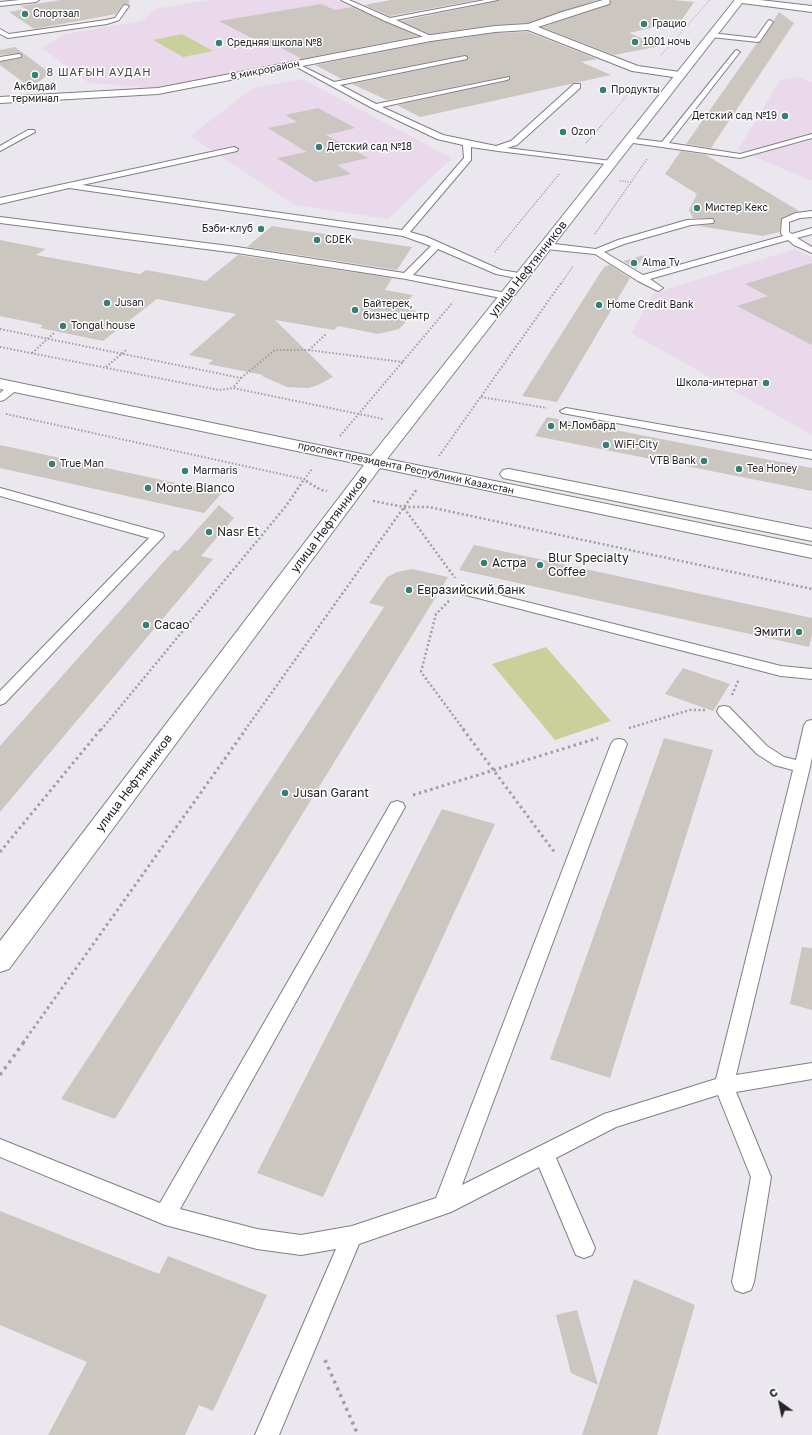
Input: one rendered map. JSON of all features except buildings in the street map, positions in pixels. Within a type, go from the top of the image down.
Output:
[{"type":"street","points":[[529,27],[565,14],[606,2],[604,0]]},
{"type":"street","points":[[739,0],[812,9]]},
{"type":"street","name":"улица Нефтянников","points":[[0,961],[406,423],[739,0]]},
{"type":"street","points":[[529,27],[624,65],[648,71],[680,75]]},
{"type":"street","name":"8 микрорайон","points":[[0,100],[158,90],[296,65],[431,38],[495,29],[529,27]]},
{"type":"street","name":"проспект президента Республики Казахстан","points":[[0,371],[332,446]]},
{"type":"street","name":"проспект президента Республики Казахстан","points":[[7,385],[433,466],[812,535]]},
{"type":"street","name":"проспект президента Республики Казахстан","points":[[433,466],[812,552]]},
{"type":"lane","points":[[0,4],[36,0]]},
{"type":"lane","points":[[345,1],[354,0]]},
{"type":"lane","points":[[387,20],[496,0]]},
{"type":"lane","points":[[345,1],[431,38]]},
{"type":"lane","points":[[0,31],[7,39],[107,22],[117,19],[126,6]]},
{"type":"lane","points":[[711,35],[758,40],[770,22]]},
{"type":"lane","points":[[661,145],[737,52]]},
{"type":"lane","points":[[0,59],[19,56]]},
{"type":"lane","points":[[334,84],[465,58]]},
{"type":"lane","points":[[296,65],[375,106],[440,137],[467,144],[498,149],[611,163]]},
{"type":"lane","points":[[375,106],[507,78]]},
{"type":"lane","points":[[498,149],[514,143],[577,86]]},
{"type":"lane","points":[[0,149],[31,132]]},
{"type":"lane","points":[[629,140],[740,156],[812,136]]},
{"type":"lane","points":[[404,233],[468,158],[467,144]]},
{"type":"lane","points":[[0,201],[234,149]]},
{"type":"lane","points":[[70,186],[404,233],[437,245],[499,272],[522,276]]},
{"type":"lane","points":[[812,214],[799,215],[786,222],[785,233],[797,243],[812,250]]},
{"type":"lane","points":[[0,220],[237,250],[406,276],[506,296]]},
{"type":"lane","points":[[546,246],[597,252],[621,242],[690,222],[710,221]]},
{"type":"lane","points":[[641,279],[812,231]]},
{"type":"lane","points":[[406,276],[437,245]]},
{"type":"lane","points":[[597,252],[658,288]]},
{"type":"lane","points":[[0,398],[7,385]]},
{"type":"lane","points":[[566,411],[812,455]]},
{"type":"lane","points":[[0,492],[158,536],[0,700]]},
{"type":"lane","points":[[466,591],[746,663],[781,671],[812,674]]},
{"type":"lane","points":[[724,711],[762,750],[779,761],[802,767]]},
{"type":"lane","points":[[743,1282],[760,1177],[724,1084],[812,725]]},
{"type":"lane","points":[[444,1205],[620,737]]},
{"type":"lane","points":[[165,1215],[397,807]]},
{"type":"lane","points":[[0,1148],[165,1215],[257,1239],[300,1245],[352,1236],[444,1205],[611,1120],[724,1084],[812,1071]]},
{"type":"lane","points":[[544,1154],[584,1248]]},
{"type":"lane","points":[[267,1435],[352,1236]]},
{"type":"path","points":[[484,266],[573,158],[710,0]]},
{"type":"path","points":[[0,1075],[584,251],[661,145]]},
{"type":"path","points":[[0,852],[286,506],[304,479],[465,288]]},
{"type":"path","points":[[0,329],[121,355],[241,378]]},
{"type":"path","points":[[32,353],[54,333]]},
{"type":"path","points":[[308,350],[326,334]]},
{"type":"path","points":[[0,347],[219,390],[233,388],[406,423]]},
{"type":"path","points":[[106,368],[126,350]]},
{"type":"path","points":[[233,388],[241,378],[275,350],[308,350],[404,362]]},
{"type":"path","points":[[481,396],[566,411]]},
{"type":"path","points":[[0,412],[304,479],[322,490],[404,507],[429,507],[812,589]]},
{"type":"path","points":[[404,507],[456,579]]},
{"type":"path","points":[[451,600],[436,614],[422,672],[570,873]]},
{"type":"path","points":[[620,737],[690,710],[724,711],[746,663]]},
{"type":"path","points":[[397,807],[412,795],[599,738]]},
{"type":"path","points":[[312,1330],[358,1435]]},
{"type":"shaded area","name":"Средняя школа №8","points":[[208,0],[336,0],[417,37],[155,88],[89,83],[42,48],[65,34],[142,21],[155,9]]},
{"type":"shaded area","name":"Детский сад №19","points":[[798,77],[812,82],[812,181],[738,150],[780,80]]},
{"type":"shaded area","name":"Детский сад №18","points":[[302,79],[452,158],[388,219],[295,205],[190,136],[253,88]]},
{"type":"shaded area","name":"Школа-интернат","points":[[795,249],[812,257],[812,435],[631,333],[654,293]]},
{"type":"green space","points":[[182,34],[213,51],[183,57],[153,40]]},
{"type":"green space","points":[[546,647],[611,721],[555,740],[492,664]]},
{"type":"place","name":"Спортзал","points":[[25,14]]},
{"type":"place","name":"Грацио","points":[[644,24]]},
{"type":"place","name":"1001 ночь","points":[[635,42]]},
{"type":"place","name":"Средняя школа №8","points":[[219,43]]},
{"type":"place","name":"Акбидай терминал","points":[[35,75]]},
{"type":"place","name":"Продукты","points":[[603,90]]},
{"type":"place","name":"Детский сад №19","points":[[785,116]]},
{"type":"place","name":"Ozon","points":[[563,132]]},
{"type":"place","name":"Детский сад №18","points":[[319,147]]},
{"type":"place","name":"Мистер Кекс","points":[[697,208]]},
{"type":"place","name":"Бэби-клуб","points":[[261,229]]},
{"type":"place","name":"CDEK","points":[[317,240]]},
{"type":"place","name":"Alma Tv","points":[[634,263]]},
{"type":"place","name":"Jusan","points":[[107,303]]},
{"type":"place","name":"Home Credit Bank","points":[[599,305]]},
{"type":"place","name":"Байтерек, бизнес центр","points":[[355,310]]},
{"type":"place","name":"Tongal house","points":[[63,326]]},
{"type":"place","name":"Школа-интернат","points":[[766,383]]},
{"type":"place","name":"М-Ломбард","points":[[551,426]]},
{"type":"place","name":"WiFi-City","points":[[606,445]]},
{"type":"place","name":"VTB Bank","points":[[704,461]]},
{"type":"place","name":"True Man","points":[[52,464]]},
{"type":"place","name":"Tea Honey","points":[[739,469]]},
{"type":"place","name":"Marmaris","points":[[185,471]]},
{"type":"place","name":"Monte Bianco","points":[[148,488]]},
{"type":"place","name":"Nasr Et","points":[[209,532]]},
{"type":"place","name":"Астра","points":[[484,563]]},
{"type":"place","name":"Blur Specialty Coffee","points":[[540,565]]},
{"type":"place","name":"Евразийский банк","points":[[409,590]]},
{"type":"place","name":"Cacao","points":[[146,625]]},
{"type":"place","name":"Эмити","points":[[799,632]]},
{"type":"place","name":"Jusan Garant","points":[[285,793]]},
{"type":"district","name":"8 ШАҒЫН АУДАН","points":[[99,73]]}]
